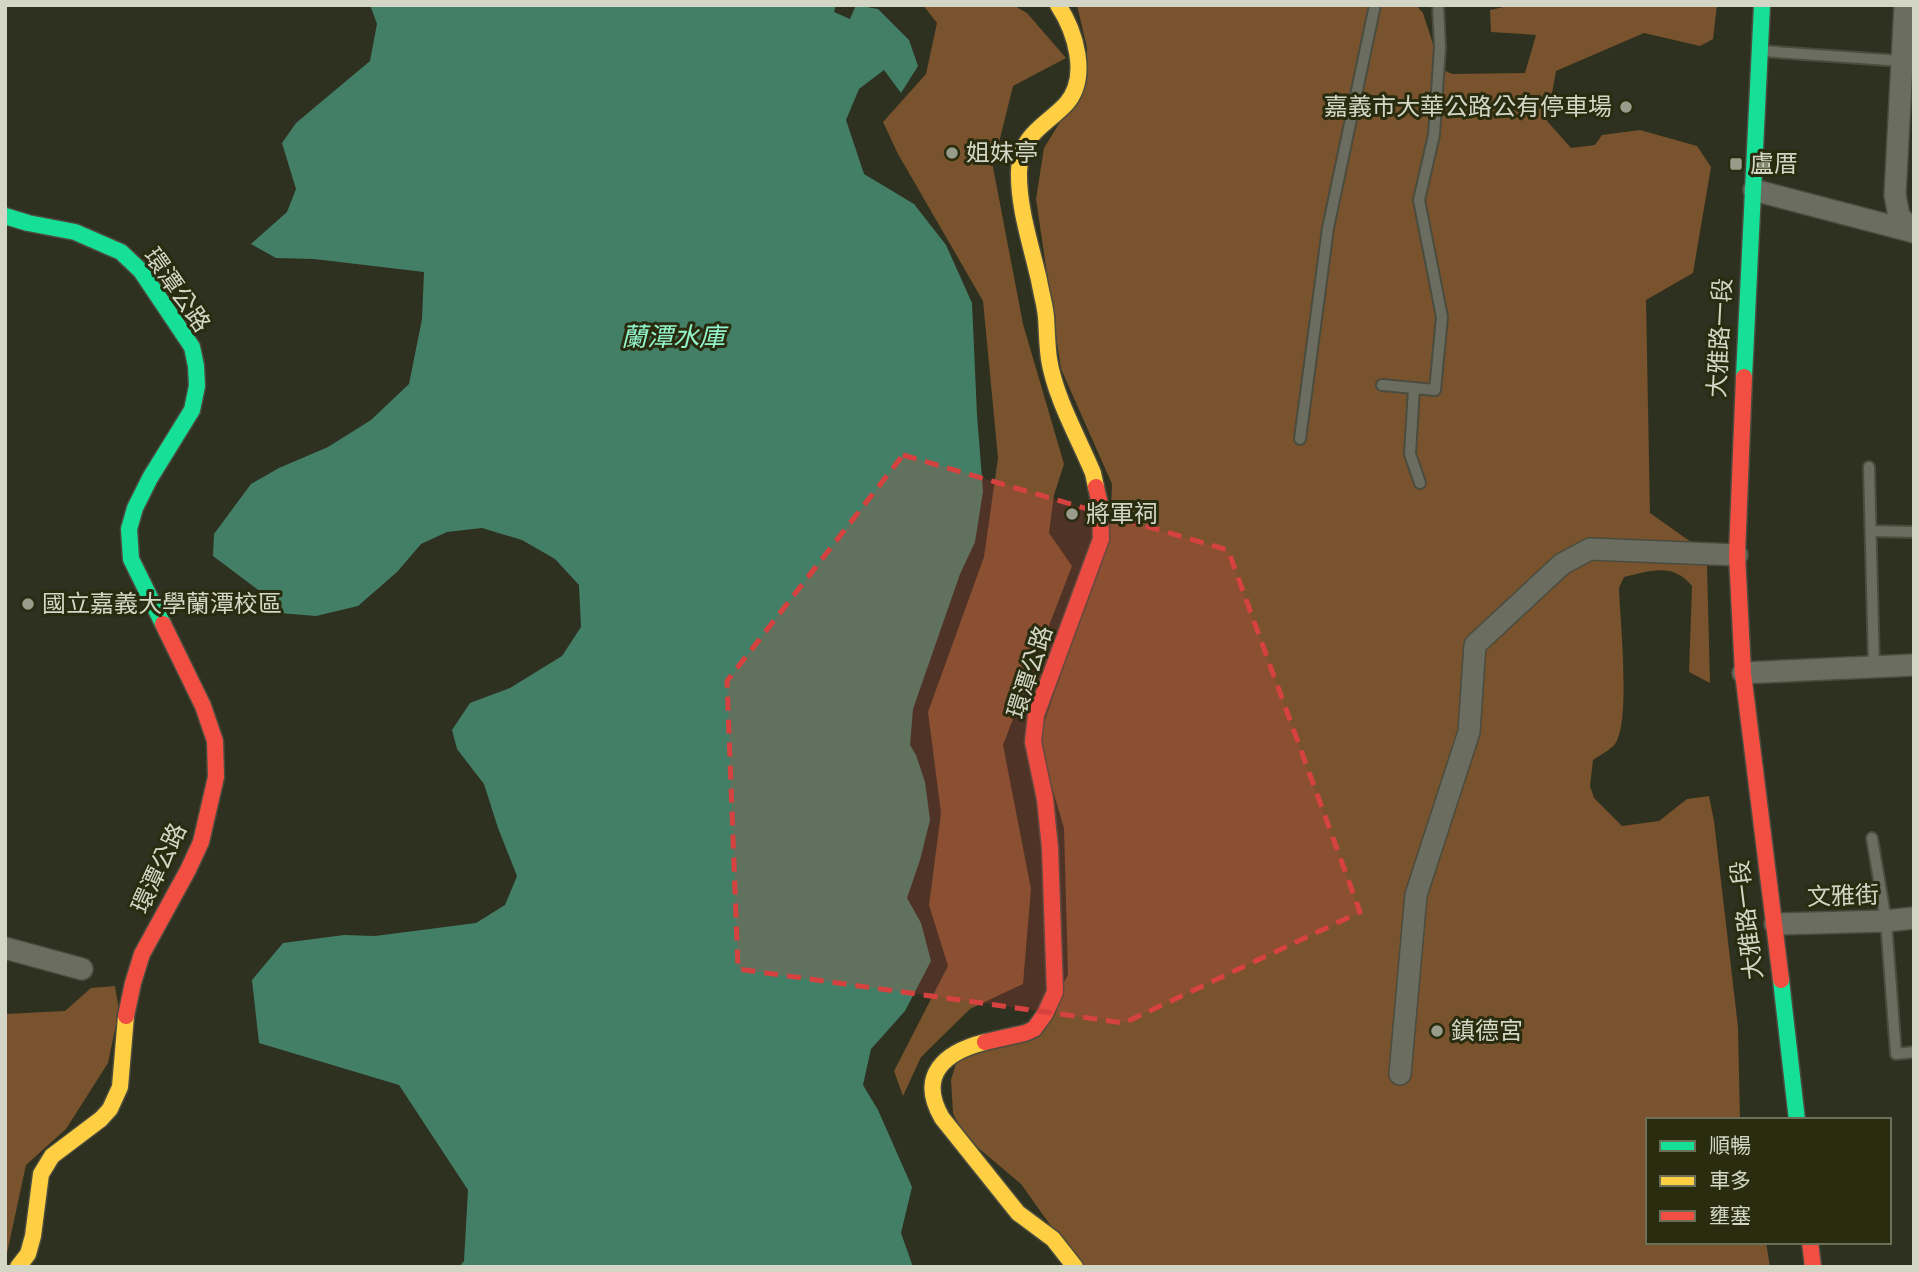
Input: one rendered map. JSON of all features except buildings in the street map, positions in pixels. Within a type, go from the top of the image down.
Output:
[{"type":"street","name":"環潭公路","points":[[1058,5],[1068,20],[1076,47],[1078,70],[1075,88],[1067,103],[1040,126],[1024,145],[1019,169],[1020,196],[1046,313],[1049,359],[1056,387],[1093,473],[1100,504],[1101,539],[1036,715],[1033,742],[1045,799],[1050,848],[1055,992],[1049,1012],[1029,1032],[967,1048],[945,1059],[936,1071],[931,1087],[934,1106],[942,1118],[1018,1213],[1053,1239],[1075,1267]]},
{"type":"street","name":"大雅路一段","points":[[1762,5],[1737,555],[1743,673],[1797,1118]]},
{"type":"street","points":[[1905,5],[1908,63],[1895,195],[1899,216],[1914,232]]},
{"type":"street","points":[[1754,190],[1914,232]]},
{"type":"street","name":"環潭公路","points":[[5,216],[75,232],[121,252],[141,271],[191,347],[197,386],[192,410],[150,478],[135,508],[129,529],[131,559],[203,706],[215,741],[216,777],[201,842],[142,954],[125,1017],[120,1087],[110,1109],[101,1119],[52,1156],[41,1174],[33,1236],[27,1254],[18,1267]]},
{"type":"street","points":[[1400,1074],[1416,895],[1469,732],[1475,645],[1562,564],[1590,549],[1737,555]]},
{"type":"street","points":[[1743,673],[1914,665]]},
{"type":"street","name":"文雅街","points":[[1775,924],[1914,918]]},
{"type":"street","points":[[5,948],[82,969]]},
{"type":"street","points":[[1810,1244],[1813,1267]]},
{"type":"lane","points":[[1300,439],[1328,228],[1375,5]]},
{"type":"lane","points":[[1382,385],[1434,390],[1442,317],[1419,200],[1434,135],[1440,47],[1438,5]]},
{"type":"lane","points":[[1760,51],[1908,63]]},
{"type":"lane","points":[[1414,388],[1410,454],[1420,482]]},
{"type":"lane","points":[[1869,467],[1874,667]]},
{"type":"lane","points":[[1871,531],[1914,532]]},
{"type":"lane","points":[[1872,838],[1886,921],[1896,1054],[1914,1052]]},
{"type":"highlighted area","points":[[903,455],[1228,550],[1360,912],[1124,1023],[738,969],[727,681]]},
{"type":"shaded area","points":[[923,5],[1013,5],[1027,13],[1066,58],[1013,86],[993,167],[1023,324],[1064,464],[1054,495],[1049,533],[1072,566],[1003,745],[1031,889],[1023,984],[970,1009],[921,1057],[903,1096],[894,1071],[948,966],[929,905],[941,813],[928,712],[984,557],[998,458],[983,301],[898,154],[883,122],[926,74],[937,23]]},
{"type":"shaded area","points":[[1077,5],[1416,5],[1423,13],[1441,69],[1452,74],[1525,73],[1536,35],[1491,32],[1490,10],[1513,5],[1717,5],[1713,39],[1700,46],[1644,33],[1556,71],[1547,121],[1571,148],[1595,145],[1602,135],[1640,130],[1697,146],[1711,167],[1693,273],[1646,300],[1650,513],[1691,542],[1707,566],[1710,683],[1689,672],[1692,586],[1685,578],[1669,571],[1652,571],[1624,577],[1619,588],[1623,715],[1615,744],[1593,760],[1590,786],[1594,798],[1622,826],[1659,821],[1687,799],[1709,796],[1714,821],[1738,1027],[1740,1118],[1646,1118],[1646,1244],[1766,1244],[1770,1267],[1067,1267],[1051,1226],[1021,1184],[963,1135],[953,1113],[951,1080],[958,1057],[1032,1037],[1068,975],[1064,828],[1038,740],[1110,533],[1112,484],[1061,369],[1036,199],[1044,148],[1084,83],[1087,48]]},
{"type":"shaded area","points":[[115,986],[119,1010],[108,1063],[66,1129],[26,1165],[5,1255],[5,1014],[65,1011],[91,988]]},
{"type":"water","name":"蘭潭水庫","points":[[370,5],[836,5],[834,12],[850,19],[856,5],[878,9],[909,40],[918,66],[901,93],[884,70],[859,89],[846,120],[864,174],[914,204],[946,245],[972,303],[983,491],[975,542],[960,574],[913,709],[910,745],[925,782],[930,820],[907,898],[921,923],[931,961],[905,1011],[871,1049],[863,1085],[878,1110],[912,1187],[901,1233],[913,1267],[459,1267],[464,1261],[468,1190],[399,1085],[259,1043],[252,980],[283,943],[344,935],[375,936],[476,923],[505,905],[517,876],[484,784],[457,749],[452,730],[470,703],[510,688],[562,656],[581,627],[579,585],[555,559],[522,540],[482,528],[447,532],[421,544],[397,572],[358,606],[316,616],[279,613],[265,595],[213,556],[214,534],[251,484],[279,468],[328,447],[371,420],[409,384],[422,319],[424,272],[314,259],[276,258],[251,244],[287,212],[296,189],[282,143],[296,123],[370,61],[377,24]]},
{"type":"traffic: fast","points":[[1744,377],[1762,5]]},
{"type":"traffic: fast","points":[[5,216],[75,232],[121,252],[141,271],[192,347],[197,386],[192,410],[150,478],[135,508],[129,529],[131,559],[163,624]]},
{"type":"traffic: fast","points":[[1781,980],[1797,1118]]},
{"type":"traffic: slow","points":[[1058,5],[1074,41],[1077,81],[1066,104],[1029,139],[1021,158],[1019,185],[1045,308],[1052,373],[1093,473],[1096,487]]},
{"type":"traffic: slow","points":[[18,1267],[28,1254],[33,1236],[41,1174],[52,1156],[101,1119],[110,1109],[120,1087],[126,1016]]},
{"type":"traffic: slow","points":[[985,1042],[958,1052],[939,1068],[934,1078],[935,1103],[942,1118],[1018,1213],[1053,1239],[1075,1267]]},
{"type":"traffic: jam","points":[[1744,377],[1737,555],[1743,673],[1781,980]]},
{"type":"traffic: jam","points":[[985,1042],[1034,1029],[1045,1014],[1055,992],[1050,848],[1045,799],[1033,742],[1036,715],[1101,539],[1100,504],[1096,487]]},
{"type":"traffic: jam","points":[[126,1016],[142,954],[201,842],[216,777],[215,741],[203,706],[163,624]]},
{"type":"traffic: jam","points":[[1810,1244],[1813,1267]]},
{"type":"place","name":"嘉義市大華公路公有停車場","points":[[1626,107]]},
{"type":"place","name":"姐妹亭","points":[[952,153]]},
{"type":"place","name":"盧厝","points":[[1736,164]]},
{"type":"place","name":"將軍祠","points":[[1072,514]]},
{"type":"place","name":"國立嘉義大學蘭潭校區","points":[[28,604]]},
{"type":"place","name":"鎮德宮","points":[[1437,1031]]}]
